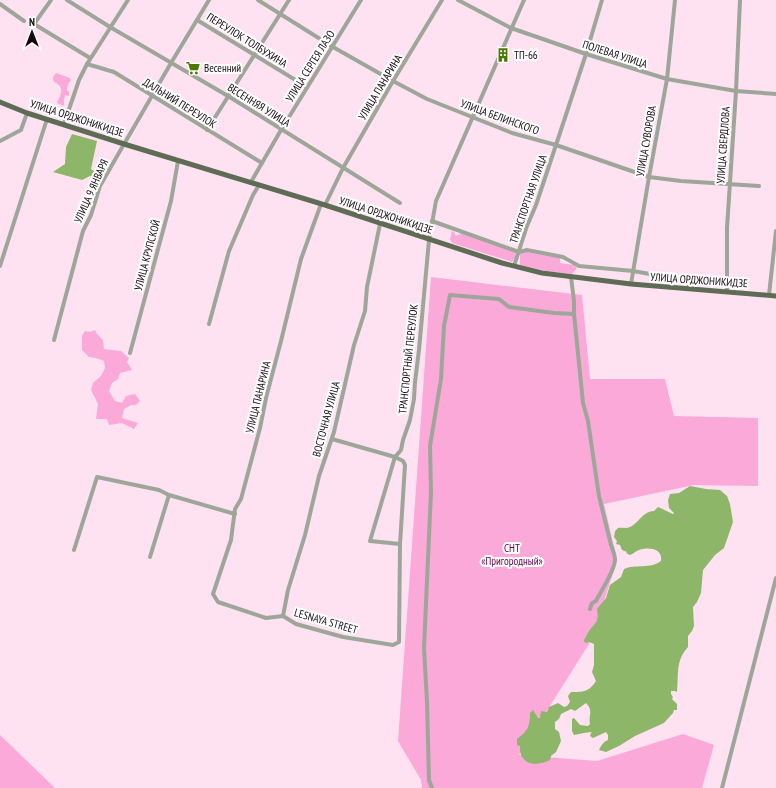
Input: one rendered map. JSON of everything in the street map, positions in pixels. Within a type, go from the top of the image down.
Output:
[{"type":"main road","name":"УЛИЦА ОРДЖОНИКИДЗЕ","points":[[0,102],[27,113],[178,161],[323,204],[502,263],[542,273],[571,277],[631,284],[776,296]]},
{"type":"street","points":[[51,0],[34,24],[90,58]]},
{"type":"street","name":"ВЕСЕННЯЯ УЛИЦА","points":[[67,0],[228,96],[400,203]]},
{"type":"street","points":[[64,124],[79,80],[90,58],[128,0]]},
{"type":"street","name":"УЛИЦА 9 ЯНВАРЯ","points":[[54,340],[83,231],[91,214],[100,186],[171,63],[210,0]]},
{"type":"street","name":"УЛИЦА БЕЛИНСКОГО","points":[[258,0],[333,47],[427,99],[512,133],[556,145],[649,177],[681,182],[759,186]]},
{"type":"street","points":[[207,130],[289,0]]},
{"type":"street","name":"УЛИЦА ПАНАРИНА","points":[[213,594],[231,540],[235,509],[241,499],[260,428],[266,398],[282,341],[301,259],[323,204],[393,81],[442,0]]},
{"type":"street","name":"ПОЛЕВАЯ УЛИЦА","points":[[458,0],[511,28],[586,54],[667,79],[736,91],[776,94]]},
{"type":"street","points":[[429,240],[436,201],[524,0]]},
{"type":"street","name":"ТРАНСПОРТНАЯ УЛИЦА","points":[[514,266],[556,145],[602,0]]},
{"type":"street","name":"УЛИЦА СУВОРОВА","points":[[631,284],[667,79],[675,0]]},
{"type":"street","name":"УЛИЦА СВЕРДЛОВА","points":[[727,292],[727,228],[740,0]]},
{"type":"street","name":"УЛИЦА СЕРГЕЯ ЛАЗО","points":[[251,182],[307,87],[333,47],[359,1]]},
{"type":"street","points":[[0,4],[24,21]]},
{"type":"street","name":"ПЕРЕУЛОК ТОЛБУХИНА","points":[[197,20],[307,87]]},
{"type":"street","name":"ДАЛЬНИЙ ПЕРЕУЛОК","points":[[87,64],[114,72],[262,163]]},
{"type":"street","points":[[0,142],[21,130],[27,113]]},
{"type":"street","points":[[0,266],[47,119]]},
{"type":"street","name":"УЛИЦА КРУПСКОЙ","points":[[130,353],[171,201],[178,161]]},
{"type":"street","points":[[209,324],[229,251],[259,185]]},
{"type":"street","points":[[432,221],[519,252],[527,250],[563,257],[579,266],[633,271],[689,281],[690,289]]},
{"type":"street","name":"ВОСТОЧНАЯ УЛИЦА","points":[[283,616],[288,590],[305,535],[319,476],[332,439],[354,345],[364,311],[367,287],[380,224]]},
{"type":"street","points":[[769,295],[776,231]]},
{"type":"street","name":"ТРАНСПОРТНЫЙ ПЕРЕУЛОК","points":[[400,544],[370,541],[395,457],[400,450],[410,420],[414,400],[429,240]]},
{"type":"street","points":[[571,277],[583,403],[588,421],[599,496],[615,561],[596,601],[592,603],[590,609]]},
{"type":"street","points":[[432,788],[429,780],[424,648],[430,504],[432,492],[430,446],[441,379],[444,326],[450,295],[499,300],[508,307],[574,314]]},
{"type":"street","points":[[332,439],[395,457],[403,461],[405,465],[400,544]]},
{"type":"street","points":[[74,550],[97,477],[160,490],[168,495],[234,514]]},
{"type":"street","points":[[150,557],[168,495]]},
{"type":"street","name":"LESNAYA STREET","points":[[213,594],[218,602],[266,618],[283,616],[296,624],[342,637],[393,645],[399,642],[400,544]]},
{"type":"street","points":[[722,788],[776,578]]},
{"type":"green space","points":[[56,73],[70,78],[71,80],[68,84],[67,90],[69,92],[69,96],[65,95],[64,105],[62,106],[57,102],[61,91],[60,86],[53,81]]},
{"type":"green space","points":[[452,231],[456,236],[462,233],[516,252],[515,258],[512,262],[452,243],[450,239]]},
{"type":"green space","points":[[527,252],[560,258],[560,263],[574,265],[577,268],[572,274],[547,271],[520,265],[520,253]]},
{"type":"green space","name":"СНТ «Пригородный»","points":[[431,277],[582,295],[590,379],[665,379],[674,416],[758,418],[758,486],[694,485],[604,504],[615,551],[616,564],[606,595],[589,644],[519,755],[597,761],[683,734],[714,745],[702,788],[422,788],[421,780],[398,741]]},
{"type":"green space","points":[[95,330],[103,340],[104,349],[121,351],[129,358],[127,362],[132,370],[120,373],[118,379],[112,383],[109,391],[115,401],[122,403],[126,396],[135,394],[140,401],[136,405],[131,405],[124,409],[122,418],[138,423],[134,429],[122,423],[109,425],[107,419],[96,419],[98,404],[91,390],[93,383],[101,376],[105,368],[104,361],[89,357],[82,350],[82,336],[85,331],[90,332]]},
{"type":"green space","points":[[0,735],[55,788],[0,788]]},
{"type":"shaded area","points":[[72,134],[97,141],[91,169],[101,176],[99,181],[90,176],[82,180],[53,172],[65,164],[66,147]]},
{"type":"shaded area","points":[[690,486],[720,490],[727,496],[733,522],[724,548],[715,555],[703,570],[701,593],[693,607],[694,626],[688,636],[688,647],[679,663],[677,692],[671,691],[673,697],[672,699],[677,704],[677,710],[674,710],[664,723],[635,736],[606,752],[599,750],[603,743],[608,740],[608,735],[606,732],[593,738],[590,736],[592,732],[574,735],[572,731],[572,719],[574,718],[580,725],[588,726],[590,724],[590,708],[586,703],[575,711],[571,709],[561,714],[559,719],[555,722],[555,729],[559,732],[561,741],[550,760],[536,764],[529,763],[521,755],[520,746],[517,745],[517,739],[528,728],[530,713],[533,710],[538,718],[540,718],[541,711],[547,712],[549,707],[558,703],[564,707],[567,706],[570,702],[568,696],[571,692],[585,691],[596,681],[592,672],[594,665],[594,644],[589,642],[585,643],[584,640],[596,622],[598,617],[597,609],[606,598],[610,585],[621,577],[624,569],[653,565],[661,561],[660,553],[650,549],[638,550],[630,555],[626,553],[627,552],[622,550],[620,545],[616,544],[617,541],[614,537],[615,531],[618,528],[630,527],[644,515],[654,511],[658,507],[673,514],[674,513],[669,508],[668,500],[670,494],[679,493]]},
{"type":"place","name":"ТП-66","points":[[503,55]]},
{"type":"place","name":"Весенний","points":[[193,68]]}]
